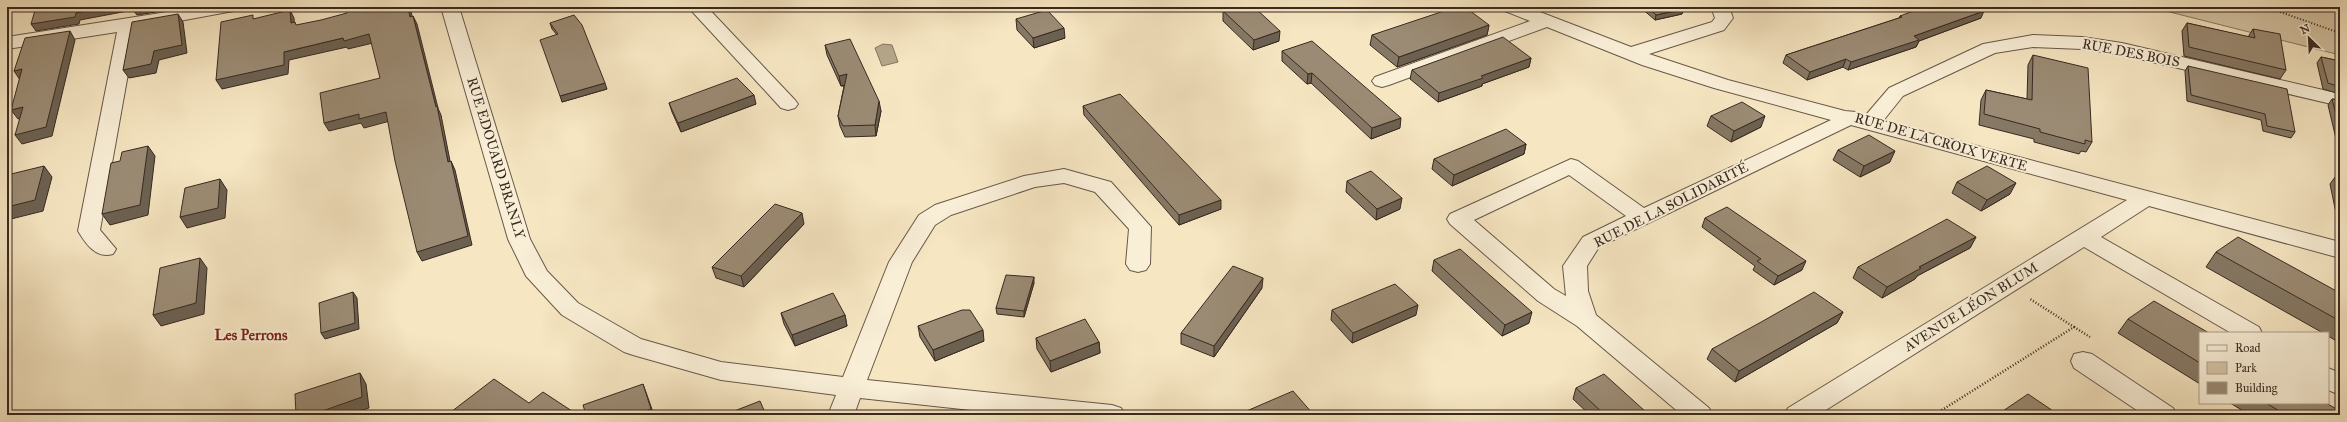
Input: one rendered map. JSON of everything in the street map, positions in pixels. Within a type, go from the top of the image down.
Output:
[{"type":"street","points":[[7,43],[127,25],[191,11],[228,7]]},
{"type":"street","name":"RUE EDOUARD BRANLY","points":[[450,7],[518,239],[538,276],[570,309],[633,346],[714,369],[854,388],[1112,415]]},
{"type":"street","points":[[697,7],[788,104]]},
{"type":"street","name":"RUE DE LA CROIX VERTE","points":[[1511,7],[1630,54],[1721,84],[1849,116],[2145,199],[2340,250]]},
{"type":"street","points":[[1630,54],[1718,26],[1724,18],[1720,7]]},
{"type":"street","points":[[1382,81],[1547,21]]},
{"type":"street","points":[[105,249],[89,231],[127,25]]},
{"type":"street","name":"RUE DES BOIS","points":[[1871,122],[1896,92],[1990,48],[2033,41],[2082,42],[2122,49],[2340,100]]},
{"type":"street","name":"RUE DE LA SOLIDARITÉ","points":[[1586,320],[1576,291],[1575,266],[1591,242],[1843,122],[1849,116]]},
{"type":"street","points":[[1642,217],[1571,166],[1458,219],[1546,295],[1586,320],[1700,415]]},
{"type":"street","points":[[842,415],[854,388],[901,262],[927,220],[943,210],[1032,181],[1064,176],[1103,187],[1140,227],[1138,264]]},
{"type":"street","name":"AVENUE LÉON BLUM","points":[[1797,415],[2145,199]]},
{"type":"street","points":[[2084,237],[2248,332]]},
{"type":"street","points":[[2082,361],[2164,415]]},
{"type":"street","points":[[2329,379],[2340,385]]},
{"type":"path","points":[[2266,7],[2340,33]]},
{"type":"path","points":[[1934,415],[2074,327],[2007,284]]},
{"type":"green space","points":[[2150,7],[2340,7],[2340,55]]},
{"type":"shaded area","points":[[883,44],[892,45],[898,62],[882,66],[875,48]]},
{"type":"building","points":[[36,7],[105,7],[76,13],[75,17],[31,24]]},
{"type":"building","points":[[346,7],[408,7],[410,17],[413,16],[436,107],[437,106],[448,162],[451,161],[468,236],[417,252],[395,161],[386,112],[359,119],[359,114],[324,123],[320,93],[380,78],[369,34],[344,41],[343,38],[284,52],[284,65],[216,80],[221,22],[253,15],[253,19],[290,10],[291,23],[295,22],[296,25],[347,13]]},
{"type":"building","points":[[1237,7],[1254,7],[1280,31],[1254,40],[1223,11]]},
{"type":"building","points":[[1456,7],[1465,7],[1489,25],[1399,57],[1372,35]]},
{"type":"building","points":[[1648,7],[1682,7],[1684,9],[1656,15]]},
{"type":"building","points":[[1924,7],[1978,7],[1984,11],[1914,36],[1919,40],[1851,62],[1846,59],[1810,72],[1786,55],[1902,17],[1900,16]]},
{"type":"building","points":[[1047,10],[1064,28],[1033,38],[1016,19]]},
{"type":"building","points":[[178,14],[182,45],[154,51],[151,64],[123,70],[132,22]]},
{"type":"building","points":[[574,15],[582,25],[605,83],[560,96],[540,40],[558,34],[550,23]]},
{"type":"building","points":[[2187,23],[2255,38],[2253,29],[2280,34],[2286,70],[2189,47]]},
{"type":"building","points":[[70,31],[46,127],[15,135],[23,107],[11,110],[22,69],[14,71],[25,38]]},
{"type":"building","points":[[1503,37],[1531,58],[1481,76],[1483,78],[1439,93],[1412,70]]},
{"type":"building","points":[[850,39],[879,101],[875,125],[843,126],[838,116],[847,74],[839,76],[825,45]]},
{"type":"building","points":[[1312,41],[1401,118],[1372,128],[1312,73],[1308,74],[1282,51]]},
{"type":"building","points":[[2033,55],[2088,68],[2092,142],[2085,140],[2085,144],[2040,132],[2040,129],[1984,114],[1986,90],[2032,100]]},
{"type":"building","points":[[2321,57],[2340,61],[2340,87],[2328,83]]},
{"type":"building","points":[[2188,66],[2287,89],[2295,132],[2267,126],[2265,114],[2191,95]]},
{"type":"building","points":[[737,78],[754,95],[678,123],[669,103]]},
{"type":"building","points":[[1120,94],[1221,200],[1179,215],[1083,106]]},
{"type":"building","points":[[2332,99],[2340,100],[2340,130]]},
{"type":"building","points":[[1742,102],[1765,116],[1734,131],[1711,116]]},
{"type":"building","points":[[1506,129],[1526,144],[1454,175],[1434,159]]},
{"type":"building","points":[[1869,135],[1895,151],[1864,166],[1838,150]]},
{"type":"building","points":[[148,146],[140,205],[102,214],[111,163],[120,161],[122,152]]},
{"type":"building","points":[[44,166],[35,200],[7,207],[7,175]]},
{"type":"building","points":[[1987,166],[2016,183],[1987,200],[1957,182]]},
{"type":"building","points":[[1371,171],[1402,198],[1377,209],[1347,181]]},
{"type":"building","points":[[220,179],[218,208],[180,217],[185,188]]},
{"type":"building","points":[[775,204],[802,213],[741,276],[712,267]]},
{"type":"building","points":[[1727,207],[1806,261],[1778,276],[1757,261],[1761,259],[1705,218]]},
{"type":"building","points":[[1947,219],[1976,237],[1919,267],[1921,268],[1887,287],[1858,267]]},
{"type":"building","points":[[2238,237],[2340,293],[2340,321],[2216,252]]},
{"type":"building","points":[[1460,249],[1532,312],[1505,325],[1434,260]]},
{"type":"building","points":[[200,258],[196,303],[153,315],[160,268]]},
{"type":"building","points":[[1233,266],[1263,278],[1214,346],[1181,333]]},
{"type":"building","points":[[1006,275],[1034,277],[1024,311],[996,308]]},
{"type":"building","points":[[1395,284],[1418,305],[1353,333],[1332,310]]},
{"type":"building","points":[[353,292],[355,323],[321,333],[319,303]]},
{"type":"building","points":[[1814,292],[1843,312],[1739,371],[1712,349],[1763,321]]},
{"type":"building","points":[[833,293],[845,315],[792,335],[781,313]]},
{"type":"building","points":[[2154,301],[2207,332],[2199,332],[2199,362],[2128,319]]},
{"type":"building","points":[[962,310],[970,310],[983,330],[933,350],[918,326]]},
{"type":"building","points":[[1085,319],[1099,342],[1050,361],[1036,338]]},
{"type":"building","points":[[360,373],[362,397],[311,415],[296,415],[295,394]]},
{"type":"building","points":[[1604,374],[1646,412],[1641,415],[1605,415],[1576,388]]},
{"type":"building","points":[[494,379],[529,403],[543,392],[578,415],[447,415]]},
{"type":"building","points":[[643,384],[651,409],[634,415],[586,415],[583,405]]},
{"type":"building","points":[[1293,391],[1313,414],[1244,415],[1242,413]]},
{"type":"building","points":[[2028,394],[2059,415],[1997,415]]},
{"type":"building","points":[[760,401],[766,415],[724,415]]},
{"type":"building","points":[[2268,404],[2328,404],[2340,411],[2340,415],[2286,415]]},
{"type":"district","name":"Les Perrons","points":[[251,335]]}]
